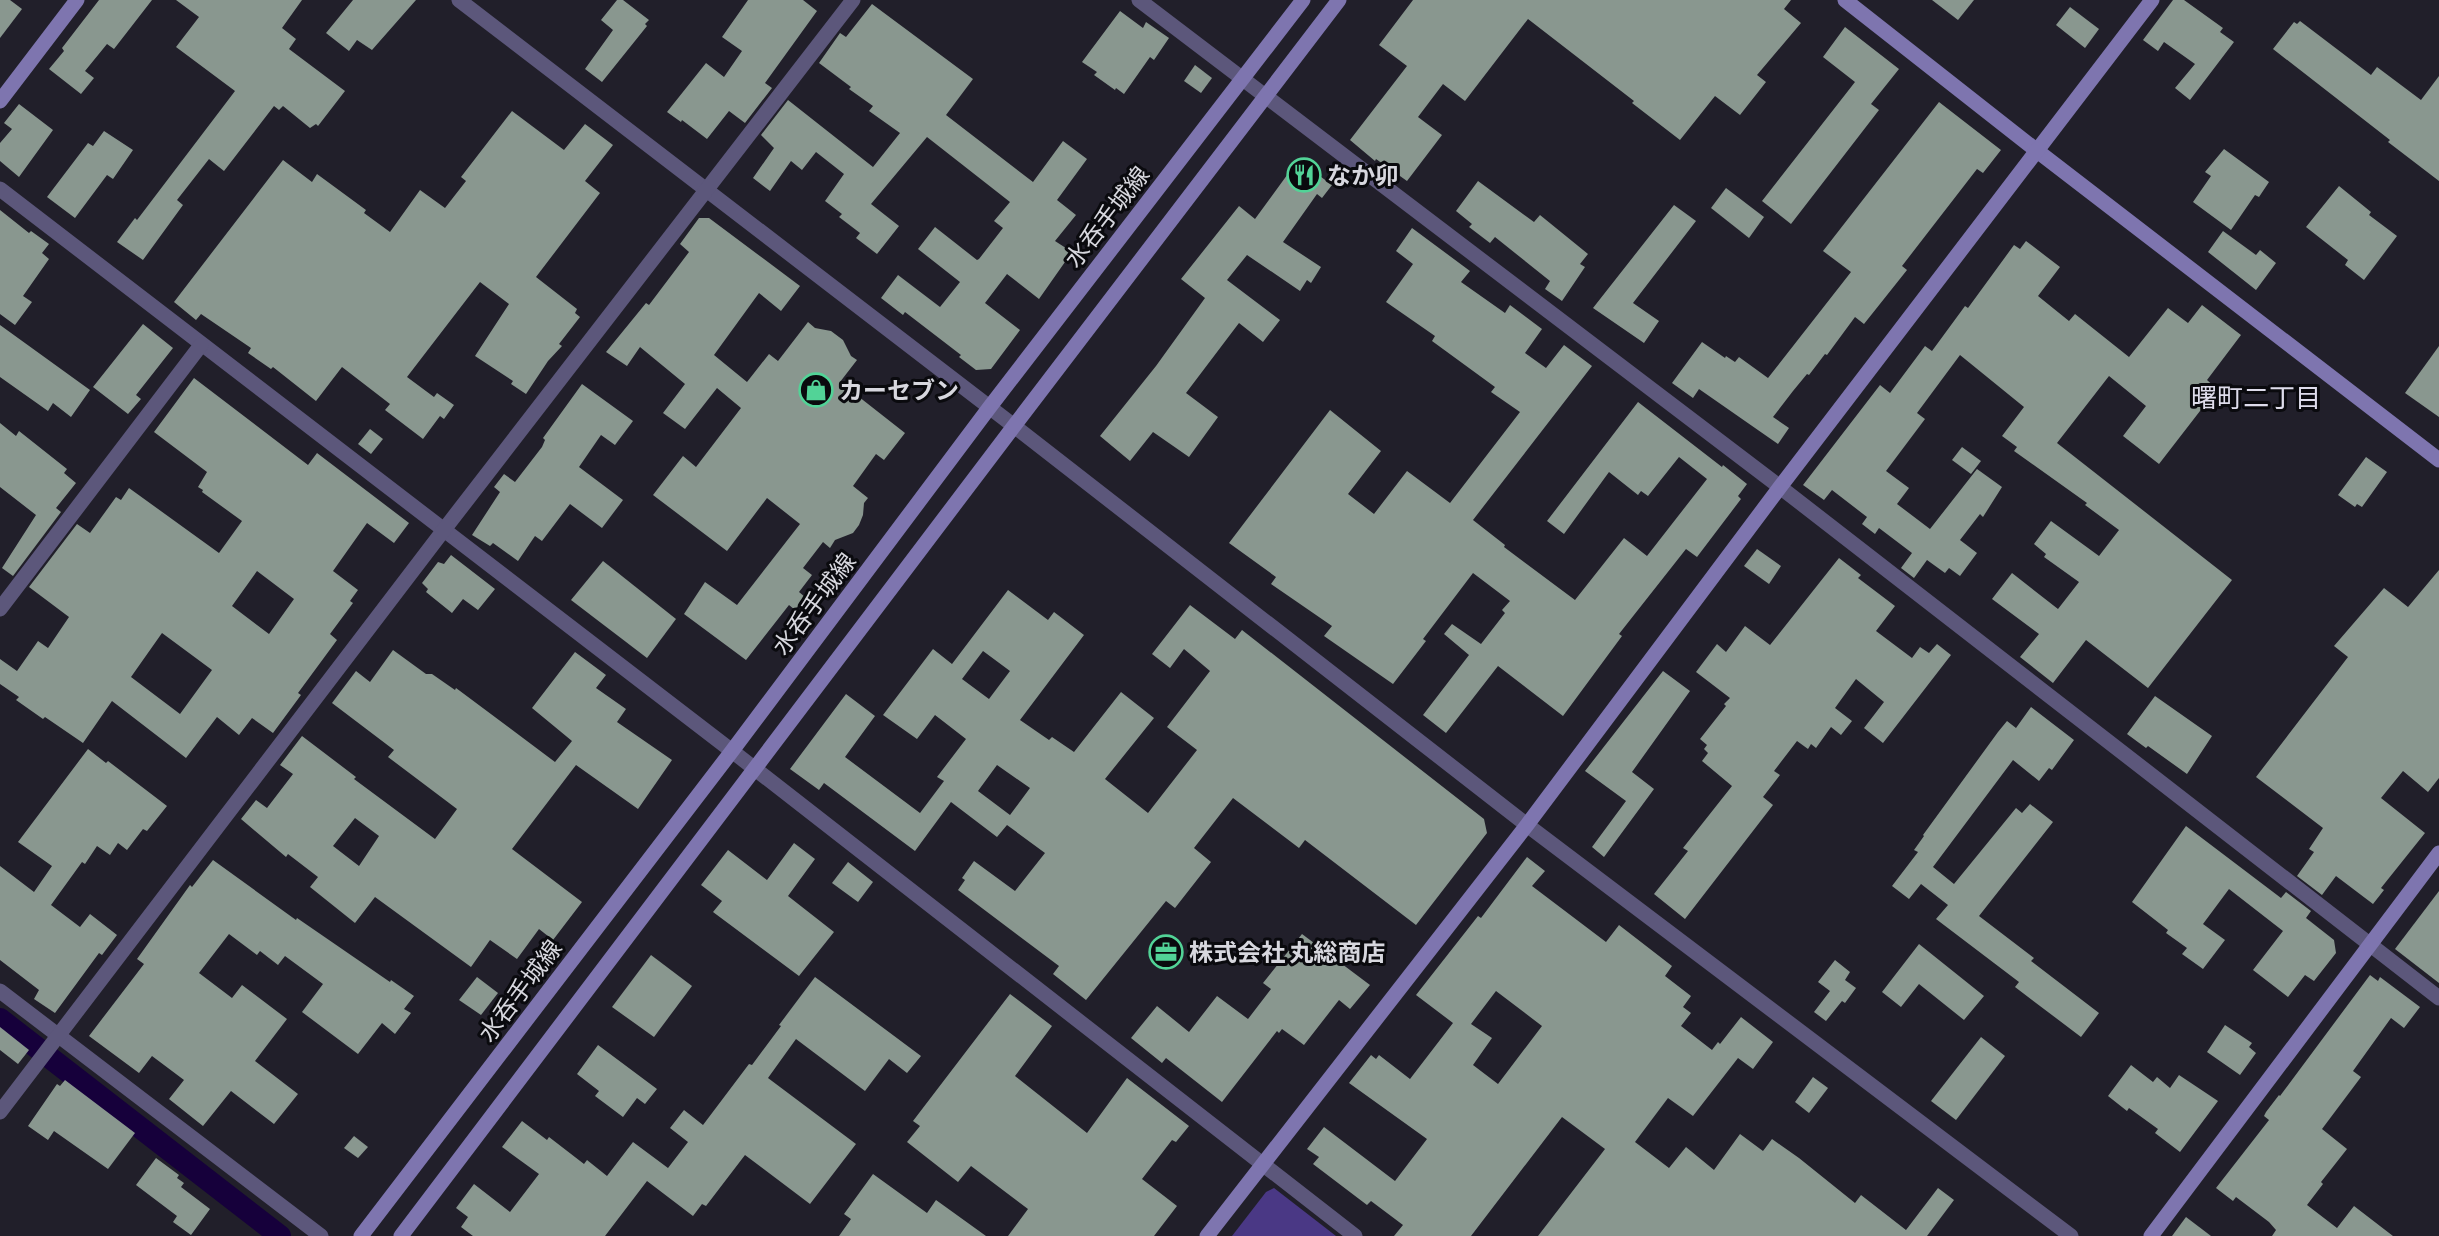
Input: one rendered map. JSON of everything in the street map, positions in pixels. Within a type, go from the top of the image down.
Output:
[{"type":"main road","points":[[0,101],[77,0]]},
{"type":"main road","name":"水呑手城線","points":[[361,1236],[732,752],[989,408],[1303,0]]},
{"type":"main road","points":[[401,1236],[753,769],[1339,0]]},
{"type":"main road","points":[[1845,0],[2439,460]]},
{"type":"main road","points":[[1207,1236],[1527,825],[1780,487],[2151,0]]},
{"type":"main road","points":[[2151,1236],[2439,853]]},
{"type":"street","points":[[459,0],[1014,426],[1527,825],[2071,1236]]},
{"type":"street","points":[[0,1112],[443,531],[853,0]]},
{"type":"street","points":[[1138,0],[1780,487],[2439,998]]},
{"type":"street","points":[[0,189],[732,752],[1355,1236]]},
{"type":"street","points":[[0,609],[201,345]]},
{"type":"street","points":[[0,991],[321,1236]]},
{"type":"shaded area","points":[[1274,1188],[1336,1236],[1232,1236],[1266,1192]]},
{"type":"building","points":[[0,0],[10,0],[22,9],[0,38]]},
{"type":"building","points":[[99,0],[152,0],[114,49],[107,44],[85,71],[94,78],[81,94],[49,69]]},
{"type":"building","points":[[176,0],[302,0],[282,28],[296,39],[289,49],[345,91],[318,126],[316,124],[310,128],[283,106],[279,110],[274,106],[224,171],[209,159],[177,200],[183,205],[143,260],[117,242],[135,218],[137,220],[235,91],[176,47],[199,17]]},
{"type":"building","points":[[353,0],[416,0],[372,50],[357,40],[349,51],[326,33]]},
{"type":"building","points":[[617,0],[623,0],[649,20],[645,24],[647,26],[602,82],[585,69],[613,30],[601,20]]},
{"type":"building","points":[[748,0],[803,0],[817,11],[765,83],[772,88],[745,123],[729,111],[707,139],[667,112],[706,63],[724,77],[742,51],[722,37]]},
{"type":"building","points":[[1413,0],[1791,0],[1784,9],[1801,23],[1757,75],[1766,82],[1740,115],[1715,96],[1680,140],[1632,103],[1634,101],[1528,19],[1465,101],[1443,84],[1418,117],[1442,135],[1407,181],[1376,159],[1375,161],[1350,140],[1407,66],[1379,45]]},
{"type":"building","points":[[1932,0],[1974,0],[1958,20]]},
{"type":"building","points":[[2173,0],[2184,0],[2223,28],[2220,32],[2234,42],[2190,100],[2175,88],[2195,64],[2164,42],[2158,51],[2143,40]]},
{"type":"building","points":[[872,4],[973,79],[946,115],[1033,182],[1063,141],[1087,159],[1057,200],[1076,215],[1055,241],[1072,252],[1039,299],[1007,274],[985,303],[1020,330],[991,369],[976,370],[959,357],[961,355],[905,312],[903,315],[881,298],[898,275],[940,307],[960,282],[918,249],[935,227],[977,260],[979,259],[1003,228],[994,221],[1010,202],[927,137],[871,204],[899,226],[877,254],[856,238],[860,233],[839,217],[842,214],[825,201],[844,174],[816,152],[802,170],[791,161],[770,191],[753,178],[774,148],[761,135],[788,100],[873,167],[900,133],[869,111],[873,106],[819,63],[840,33],[846,37]]},
{"type":"building","points":[[2070,7],[2099,29],[2085,48],[2056,25]]},
{"type":"building","points":[[1120,11],[1143,28],[1146,22],[1169,38],[1154,60],[1150,57],[1124,94],[1094,75],[1097,72],[1082,62]]},
{"type":"building","points":[[2300,21],[2371,75],[2377,67],[2421,100],[2439,76],[2439,181],[2273,49],[2294,22],[2297,24]]},
{"type":"building","points":[[1845,27],[1899,69],[1871,104],[1879,110],[1791,224],[1762,201],[1855,82],[1823,57]]},
{"type":"building","points":[[1195,65],[1212,78],[1201,93],[1184,81]]},
{"type":"building","points":[[1939,102],[2001,150],[1983,173],[1977,169],[1902,266],[1907,270],[1864,324],[1855,317],[1827,355],[1825,354],[1809,375],[1807,374],[1773,417],[1789,428],[1778,444],[1699,389],[1693,398],[1672,383],[1702,342],[1725,358],[1726,356],[1735,362],[1739,357],[1768,378],[1851,272],[1823,251]]},
{"type":"building","points":[[19,104],[53,130],[19,177],[0,161],[0,143],[12,129],[4,123]]},
{"type":"building","points":[[512,111],[564,150],[585,124],[613,145],[585,181],[600,193],[536,277],[577,309],[575,313],[580,317],[559,344],[562,346],[548,361],[526,394],[511,384],[513,381],[475,356],[509,304],[480,282],[407,377],[434,397],[437,393],[454,405],[444,419],[440,416],[423,439],[385,410],[390,404],[342,367],[316,401],[273,367],[271,369],[248,353],[251,348],[201,314],[196,320],[174,302],[283,160],[312,182],[317,174],[366,210],[364,213],[390,232],[420,190],[445,208],[466,181],[461,177]]},
{"type":"building","points":[[104,131],[133,150],[113,179],[107,175],[75,218],[47,197],[88,143],[93,146]]},
{"type":"building","points":[[2224,149],[2269,182],[2259,197],[2255,195],[2231,230],[2193,202],[2211,176],[2205,172]]},
{"type":"building","points":[[1298,160],[1332,185],[1322,198],[1317,194],[1283,242],[1321,267],[1311,283],[1307,280],[1300,291],[1247,255],[1227,280],[1280,320],[1263,342],[1239,323],[1186,393],[1218,417],[1189,457],[1153,432],[1130,461],[1100,436],[1156,366],[1205,298],[1181,279],[1239,206],[1255,219]]},
{"type":"building","points":[[1478,181],[1534,222],[1540,215],[1588,254],[1580,264],[1585,267],[1562,301],[1545,289],[1550,281],[1495,237],[1490,243],[1469,227],[1472,224],[1456,211]]},
{"type":"building","points":[[2339,186],[2371,212],[2369,215],[2397,236],[2364,280],[2345,265],[2348,260],[2306,227]]},
{"type":"building","points":[[1726,188],[1764,217],[1749,238],[1711,208]]},
{"type":"building","points":[[1674,205],[1696,221],[1633,303],[1659,321],[1644,343],[1593,308]]},
{"type":"building","points":[[0,210],[29,233],[31,231],[49,244],[42,253],[49,259],[23,296],[32,302],[15,325],[0,314]]},
{"type":"building","points":[[699,218],[709,218],[800,286],[781,311],[759,293],[714,355],[747,382],[769,354],[778,361],[808,322],[815,328],[831,331],[843,340],[851,356],[857,360],[840,382],[905,433],[884,460],[876,454],[853,486],[868,498],[864,503],[859,525],[853,533],[835,540],[830,548],[823,542],[803,568],[812,575],[799,592],[805,597],[795,610],[789,605],[746,660],[684,614],[705,582],[737,605],[800,524],[767,498],[727,551],[653,495],[683,456],[696,467],[741,408],[717,388],[685,429],[663,413],[685,384],[640,347],[627,366],[606,352],[646,303],[649,305],[689,252],[680,244]]},
{"type":"building","points":[[1412,228],[1470,271],[1461,282],[1505,313],[1510,305],[1542,329],[1525,353],[1546,368],[1564,345],[1592,366],[1473,520],[1505,545],[1504,547],[1575,600],[1624,538],[1647,556],[1707,479],[1679,457],[1648,496],[1641,491],[1638,495],[1609,472],[1564,534],[1547,521],[1638,402],[1747,484],[1738,496],[1741,499],[1697,557],[1686,549],[1619,634],[1622,636],[1563,716],[1498,666],[1446,733],[1423,715],[1469,655],[1444,634],[1452,624],[1481,644],[1505,613],[1502,610],[1510,601],[1473,573],[1423,639],[1426,641],[1393,684],[1324,636],[1332,626],[1271,584],[1276,577],[1229,543],[1330,410],[1381,451],[1348,494],[1374,514],[1407,471],[1450,503],[1520,412],[1491,392],[1495,387],[1432,341],[1435,336],[1386,302],[1413,264],[1396,251]]},
{"type":"building","points":[[2223,231],[2256,255],[2260,250],[2276,263],[2256,290],[2208,252]]},
{"type":"building","points":[[2026,241],[2060,267],[2038,296],[2069,321],[2075,314],[2129,357],[2168,308],[2188,323],[2202,305],[2241,335],[2207,380],[2217,389],[2159,464],[2123,436],[2146,406],[2109,376],[2057,443],[2232,580],[2148,688],[2086,640],[2053,683],[2020,657],[2039,634],[1992,599],[2012,573],[2058,609],[2079,582],[2044,557],[2046,554],[2034,544],[2051,521],[2099,556],[2119,530],[2085,505],[2087,503],[2014,451],[2017,447],[2002,436],[2024,407],[1960,355],[1917,413],[1925,419],[1886,471],[1909,488],[1897,504],[1930,529],[1977,469],[2002,487],[1983,517],[1980,514],[1960,540],[1977,553],[1960,576],[1949,568],[1945,573],[1927,560],[1914,578],[1901,568],[1912,553],[1879,528],[1875,534],[1862,524],[1867,517],[1832,490],[1824,500],[1803,485],[1880,385],[1890,393],[1925,346],[1932,351],[1965,306],[1968,308],[2014,245],[2020,249]]},
{"type":"building","points":[[143,324],[173,348],[136,395],[141,399],[128,414],[93,387]]},
{"type":"building","points":[[0,325],[90,390],[71,417],[53,403],[48,411],[0,377]]},
{"type":"building","points":[[2439,346],[2439,417],[2405,393]]},
{"type":"building","points":[[194,378],[308,465],[317,453],[409,523],[394,543],[367,523],[333,571],[358,590],[350,601],[353,603],[330,634],[337,640],[298,693],[301,695],[273,733],[252,718],[239,735],[217,717],[186,758],[112,701],[83,743],[16,700],[19,697],[0,684],[0,659],[17,671],[38,641],[48,648],[69,617],[29,587],[77,524],[90,533],[116,497],[121,500],[129,488],[219,553],[242,521],[198,487],[207,472],[154,432]],"holes":[[[257,571],[294,599],[269,634],[232,606]],[[162,633],[212,670],[180,714],[131,677]]]},
{"type":"building","points":[[582,384],[633,421],[615,445],[601,435],[579,467],[623,500],[602,528],[570,504],[542,541],[535,536],[518,561],[493,543],[490,546],[472,535],[500,492],[494,487],[504,474],[515,482],[542,447],[545,440],[543,438]]},
{"type":"building","points":[[0,423],[16,436],[19,431],[67,469],[64,473],[76,483],[56,508],[61,512],[13,576],[2,568],[36,515],[0,487]]},
{"type":"building","points":[[370,429],[383,439],[371,454],[358,444]]},
{"type":"building","points":[[1962,447],[1981,461],[1971,474],[1952,460]]},
{"type":"building","points":[[2366,457],[2387,472],[2362,507],[2357,504],[2355,507],[2338,495]]},
{"type":"building","points":[[1757,549],[1781,566],[1769,584],[1744,566]]},
{"type":"building","points":[[451,555],[495,589],[478,610],[463,599],[452,613],[426,592],[428,589],[422,583],[438,562],[444,564]]},
{"type":"building","points":[[1839,558],[1861,575],[1858,578],[1895,606],[1876,631],[1912,658],[1920,647],[1929,653],[1937,644],[1951,655],[1883,743],[1864,728],[1884,702],[1856,679],[1835,708],[1852,721],[1841,735],[1831,727],[1816,748],[1811,744],[1808,749],[1797,741],[1774,771],[1780,775],[1763,797],[1773,805],[1685,919],[1654,894],[1688,851],[1683,848],[1732,786],[1702,761],[1708,753],[1704,749],[1707,745],[1700,739],[1730,698],[1696,672],[1717,644],[1726,652],[1745,626],[1770,645]]},
{"type":"building","points":[[603,561],[676,619],[647,658],[571,600]]},
{"type":"building","points":[[2439,570],[2439,778],[2428,792],[2403,771],[2381,798],[2425,833],[2381,888],[2384,890],[2373,904],[2336,876],[2322,895],[2297,876],[2314,852],[2309,849],[2323,828],[2256,777],[2348,657],[2334,646],[2384,588],[2408,607]]},
{"type":"building","points":[[1008,590],[1048,620],[1054,612],[1084,635],[1020,720],[1049,740],[1052,737],[1074,752],[1121,692],[1154,718],[1105,779],[1148,813],[1197,750],[1167,727],[1210,671],[1184,649],[1170,668],[1152,654],[1190,605],[1235,639],[1242,630],[1484,819],[1487,833],[1416,925],[1305,840],[1299,848],[1233,798],[1194,848],[1211,862],[1175,908],[1166,901],[1086,1000],[1053,974],[1059,966],[958,890],[965,880],[962,878],[974,861],[1015,891],[1045,853],[1007,825],[997,837],[951,802],[915,851],[824,783],[819,790],[790,769],[846,694],[875,716],[845,757],[920,813],[944,781],[937,777],[966,739],[935,715],[917,739],[883,715],[933,649],[952,664]],"holes":[[[983,651],[1010,671],[989,699],[962,679]],[[997,765],[1030,788],[1010,815],[978,791]]]},
{"type":"building","points":[[393,650],[426,674],[432,674],[455,690],[456,688],[555,762],[572,741],[532,708],[575,652],[606,675],[596,688],[626,709],[617,722],[672,760],[638,809],[576,765],[512,849],[582,902],[553,940],[539,929],[517,959],[490,940],[471,967],[375,897],[355,923],[310,887],[318,877],[288,854],[286,857],[241,819],[256,800],[267,808],[293,774],[280,765],[302,736],[356,777],[354,779],[435,839],[457,809],[388,757],[394,750],[332,703],[356,671],[370,682]],"holes":[[[355,818],[379,836],[359,866],[333,846]]]},
{"type":"building","points":[[1663,671],[1690,691],[1632,772],[1654,789],[1604,857],[1592,847],[1626,801],[1585,771]]},
{"type":"building","points":[[2155,696],[2212,736],[2187,774],[2127,734]]},
{"type":"building","points":[[2031,707],[2074,740],[2052,770],[2049,768],[2039,781],[2013,760],[1933,867],[1954,884],[2016,808],[2022,813],[2030,804],[2053,822],[1979,916],[2034,958],[2031,961],[2099,1013],[2081,1037],[2015,987],[2019,982],[1936,919],[1948,905],[1921,884],[1909,899],[1892,886],[1918,852],[1914,850],[1923,835],[1998,732],[2007,721],[2016,728]]},
{"type":"building","points":[[88,749],[106,763],[108,761],[167,806],[147,831],[143,829],[127,850],[118,843],[110,855],[97,846],[85,864],[82,862],[51,905],[80,927],[90,914],[117,935],[102,955],[99,953],[55,1013],[34,999],[39,990],[0,960],[0,866],[34,892],[52,866],[18,842]]},
{"type":"building","points":[[2186,826],[2281,898],[2286,892],[2311,911],[2306,918],[2334,940],[2336,953],[2314,981],[2305,975],[2288,997],[2253,970],[2283,931],[2229,889],[2203,924],[2225,940],[2203,969],[2182,954],[2187,948],[2166,933],[2168,930],[2132,902]]},
{"type":"building","points":[[794,843],[815,859],[788,896],[834,932],[799,976],[713,912],[722,901],[701,885],[728,850],[767,880]]},
{"type":"building","points":[[1527,857],[1545,871],[1532,886],[1606,942],[1619,925],[1672,966],[1665,976],[1691,996],[1683,1007],[1691,1013],[1681,1026],[1712,1050],[1718,1042],[1720,1044],[1741,1017],[1773,1042],[1753,1069],[1738,1058],[1693,1116],[1668,1098],[1635,1142],[1669,1168],[1686,1147],[1714,1170],[1740,1134],[1763,1151],[1772,1139],[1855,1203],[1861,1195],[1906,1230],[1938,1188],[1954,1200],[1927,1236],[1538,1236],[1605,1149],[1562,1117],[1471,1236],[1394,1236],[1403,1225],[1371,1201],[1367,1205],[1313,1164],[1319,1157],[1307,1149],[1324,1127],[1395,1181],[1427,1139],[1349,1083],[1371,1055],[1376,1059],[1379,1055],[1410,1079],[1453,1023],[1416,995],[1478,916],[1481,918]],"holes":[[[1496,991],[1542,1026],[1498,1084],[1473,1065],[1492,1038],[1471,1024]]]},
{"type":"building","points":[[213,860],[296,920],[297,918],[414,996],[404,1009],[411,1013],[395,1034],[382,1023],[358,1054],[302,1012],[323,984],[285,956],[278,965],[260,951],[257,955],[229,934],[199,973],[232,998],[242,985],[287,1019],[255,1061],[298,1094],[274,1124],[231,1091],[203,1126],[169,1099],[184,1080],[152,1056],[139,1073],[89,1036],[144,964],[137,959],[190,885],[192,887]]},
{"type":"building","points":[[848,862],[873,882],[858,902],[832,883]]},
{"type":"building","points":[[2439,891],[2439,983],[2395,949]]},
{"type":"building","points":[[1302,934],[1370,985],[1350,1009],[1339,1000],[1304,1045],[1282,1029],[1279,1033],[1277,1031],[1222,1102],[1166,1058],[1162,1063],[1131,1038],[1157,1006],[1189,1032],[1217,996],[1248,1019],[1271,989],[1263,983]]},
{"type":"building","points":[[1919,944],[1984,996],[1964,1020],[1919,984],[1901,1007],[1882,992]]},
{"type":"building","points":[[651,955],[692,986],[654,1037],[612,1007]]},
{"type":"building","points":[[1835,960],[1850,972],[1845,980],[1856,988],[1845,1003],[1842,1001],[1826,1021],[1814,1012],[1830,991],[1818,982]]},
{"type":"building","points":[[2370,975],[2378,981],[2380,977],[2420,1007],[2404,1028],[2391,1018],[2353,1071],[2361,1077],[2322,1129],[2347,1149],[2321,1182],[2323,1184],[2307,1205],[2337,1228],[2354,1206],[2393,1236],[2272,1236],[2276,1230],[2269,1222],[2236,1197],[2233,1201],[2216,1188],[2269,1120],[2264,1116],[2266,1112]]},
{"type":"building","points":[[477,977],[498,993],[481,1015],[459,1000]]},
{"type":"building","points":[[815,977],[921,1056],[907,1073],[889,1059],[865,1091],[796,1039],[768,1078],[856,1144],[810,1204],[745,1155],[706,1206],[702,1204],[693,1216],[647,1181],[605,1236],[473,1236],[461,1227],[468,1217],[456,1208],[474,1184],[510,1212],[539,1174],[502,1147],[522,1121],[547,1140],[549,1137],[584,1164],[587,1160],[607,1176],[633,1142],[668,1168],[688,1142],[670,1128],[684,1110],[703,1125],[749,1064],[752,1065]]},
{"type":"building","points":[[1010,994],[1052,1026],[1015,1076],[1087,1133],[1127,1078],[1189,1126],[1176,1142],[1172,1140],[1142,1179],[1177,1206],[1154,1236],[1008,1236],[1028,1209],[971,1166],[958,1182],[907,1142],[920,1126],[913,1121]]},
{"type":"building","points":[[2225,1025],[2252,1043],[2249,1047],[2256,1053],[2240,1075],[2207,1052]]},
{"type":"building","points":[[0,1027],[29,1050],[18,1064],[0,1050]]},
{"type":"building","points":[[1981,1037],[2005,1056],[1956,1120],[1931,1101]]},
{"type":"building","points":[[598,1045],[657,1089],[645,1104],[637,1098],[623,1117],[595,1096],[599,1091],[577,1074]]},
{"type":"building","points":[[2131,1065],[2153,1082],[2157,1077],[2170,1088],[2179,1075],[2218,1101],[2180,1152],[2155,1133],[2158,1129],[2129,1108],[2127,1111],[2108,1096]]},
{"type":"building","points":[[1813,1077],[1828,1088],[1809,1113],[1795,1102]]},
{"type":"building","points":[[65,1080],[135,1133],[108,1169],[54,1131],[48,1140],[28,1126],[57,1084],[60,1086]]},
{"type":"building","points":[[354,1136],[368,1147],[358,1158],[344,1148]]},
{"type":"building","points":[[156,1158],[179,1175],[177,1178],[184,1183],[181,1187],[210,1209],[191,1235],[173,1222],[177,1216],[136,1185]]},
{"type":"building","points":[[873,1174],[927,1213],[936,1200],[986,1236],[839,1236],[851,1219],[844,1214]]},
{"type":"building","points":[[2186,1217],[2211,1236],[2172,1236]]},
{"type":"waterway","points":[[0,1019],[280,1236]]},
{"type":"place","name":"なか卯","points":[[1304,175]]},
{"type":"place","name":"カーセブン","points":[[816,390]]},
{"type":"place","name":"株式会社 丸総商店","points":[[1166,952]]},
{"type":"district","name":"曙町二丁目","points":[[2256,398]]}]
